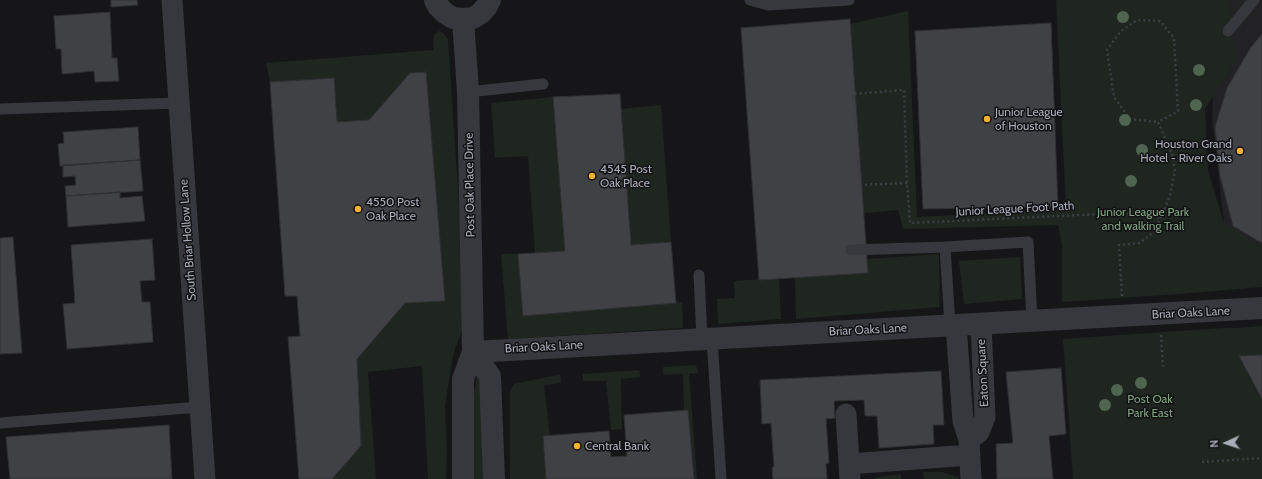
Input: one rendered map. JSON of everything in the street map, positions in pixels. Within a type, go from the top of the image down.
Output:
[{"type":"street","name":"South Briar Hollow Lane","points":[[172,0],[205,479]]},
{"type":"street","points":[[435,0],[438,6],[445,13],[453,18],[463,19],[473,18],[481,13],[490,0]]},
{"type":"street","name":"Post Oak Place Drive","points":[[462,479],[463,379],[473,352],[468,92],[463,19]]},
{"type":"street","name":"Briar Oaks Lane","points":[[473,352],[707,338],[1159,315],[1262,308]]},
{"type":"street","name":"Eaton Square","points":[[970,448],[985,417],[981,324]]},
{"type":"street","name":"Eaton Square","points":[[953,325],[963,421],[970,448],[971,479]]},
{"type":"street","points":[[473,352],[490,376],[494,479]]},
{"type":"street","points":[[846,414],[850,471],[970,448]]},
{"type":"lane","points":[[750,0],[768,6],[849,0]]},
{"type":"lane","points":[[1228,31],[1254,0]]},
{"type":"lane","points":[[468,92],[543,84]]},
{"type":"lane","points":[[0,109],[179,103]]},
{"type":"lane","points":[[851,250],[945,247],[1028,242],[1032,321]]},
{"type":"lane","points":[[945,247],[953,325]]},
{"type":"lane","points":[[699,275],[721,479]]},
{"type":"lane","points":[[0,424],[200,407]]},
{"type":"path","points":[[1137,20],[1160,21],[1174,38],[1178,111],[1158,122],[1130,119],[1114,97],[1107,50],[1121,31],[1137,20]]},
{"type":"path","name":"Junior League Foot Path","points":[[908,183],[860,185],[854,94],[904,90],[910,223],[1122,213],[1160,218]]},
{"type":"path","points":[[1125,316],[1119,245],[1140,243],[1155,231],[1170,196],[1175,171],[1172,153],[1158,122]]},
{"type":"path","points":[[1159,315],[1163,368]]},
{"type":"path","points":[[1202,462],[1262,458]]},
{"type":"shaded area","name":"Houston Grand Hotel - River Oaks","points":[[1217,0],[1262,0],[1262,254],[1227,250],[1212,117]]},
{"type":"green space","name":"Junior League Park and walking Trail","points":[[1056,0],[1229,0],[1235,61],[1205,109],[1208,171],[1224,223],[1262,248],[1262,287],[1062,302],[1062,246],[1058,225],[903,229],[898,210],[852,214],[841,26],[908,11],[917,217],[1066,209]]},
{"type":"green space","points":[[439,31],[448,39],[463,267],[463,322],[452,362],[445,406],[447,454],[446,479],[428,479],[422,366],[368,372],[376,479],[332,479],[361,446],[357,359],[405,303],[445,300],[426,73],[410,73],[369,120],[337,122],[334,78],[270,82],[266,63],[433,50],[434,35]]},
{"type":"green space","points":[[553,97],[565,251],[535,253],[528,156],[495,158],[491,103]]},
{"type":"green space","points":[[661,105],[671,242],[631,245],[621,109]]},
{"type":"green space","points":[[501,254],[518,254],[524,316],[682,302],[683,328],[508,339]]},
{"type":"green space","points":[[939,254],[940,307],[796,319],[795,277],[868,273],[867,259]]},
{"type":"green space","points":[[1020,257],[1022,299],[964,304],[959,261]]},
{"type":"green space","points":[[779,278],[781,319],[718,324],[717,299],[735,298],[734,281]]},
{"type":"green space","name":"Post Oak Park East","points":[[1262,326],[1262,355],[1239,356],[1262,399],[1262,479],[1073,479],[1063,339]]},
{"type":"green space","points":[[696,365],[698,373],[689,374],[697,479],[694,479],[688,410],[684,410],[683,374],[663,375],[663,367]]},
{"type":"green space","points":[[639,370],[641,377],[621,379],[622,429],[611,430],[606,381],[583,381],[583,374]]},
{"type":"green space","points":[[477,375],[486,375],[487,479],[467,479],[470,414]]},
{"type":"green space","points":[[560,375],[561,383],[544,385],[550,436],[543,436],[546,479],[510,479],[510,392],[512,387],[514,384]]},
{"type":"green space","points":[[923,472],[942,472],[958,477],[958,479],[924,479]]},
{"type":"green space","points":[[901,474],[901,479],[874,479],[879,477]]},
{"type":"building","points":[[111,0],[137,0],[138,5],[111,7]]},
{"type":"building","points":[[110,12],[112,58],[117,58],[119,81],[95,82],[94,71],[62,74],[61,49],[56,49],[54,16]]},
{"type":"building","points":[[850,19],[868,273],[759,280],[741,28]]},
{"type":"building","name":"Junior League of Houston","points":[[1051,23],[1058,207],[923,209],[915,31]]},
{"type":"building","name":"Houston Grand Hotel - River Oaks","points":[[1262,34],[1262,242],[1260,242],[1233,226],[1220,176],[1215,127],[1227,88],[1251,47]]},
{"type":"building","name":"4550 Post Oak Place","points":[[426,72],[445,301],[405,303],[357,359],[361,446],[332,479],[299,479],[288,337],[300,336],[297,296],[285,296],[270,82],[334,78],[337,122],[369,120],[410,73]]},
{"type":"building","name":"4545 Post Oak Place","points":[[620,94],[631,245],[671,242],[676,303],[523,316],[518,254],[565,251],[553,97]]},
{"type":"building","points":[[138,127],[140,160],[60,166],[58,144],[64,143],[63,132]]},
{"type":"building","points":[[140,160],[143,191],[66,196],[65,186],[76,185],[75,176],[63,177],[63,165]]},
{"type":"building","points":[[120,192],[120,198],[142,196],[145,221],[68,227],[66,196]]},
{"type":"building","points":[[13,237],[22,353],[0,354],[0,238]]},
{"type":"building","points":[[152,239],[155,280],[140,281],[142,302],[150,302],[153,342],[67,349],[63,304],[75,303],[71,245]]},
{"type":"building","points":[[1262,355],[1262,399],[1239,356]]},
{"type":"building","points":[[1061,368],[1066,434],[1049,436],[1053,479],[997,479],[996,444],[1013,443],[1006,372]]},
{"type":"building","points":[[941,371],[944,425],[933,425],[934,444],[879,448],[877,416],[865,416],[864,400],[834,401],[835,418],[826,419],[829,463],[826,464],[827,479],[773,479],[772,467],[774,467],[771,423],[762,424],[760,380]]},
{"type":"building","name":"Central Bank","points":[[688,410],[694,479],[546,479],[543,436],[609,431],[611,457],[627,456],[624,415]]},
{"type":"building","points":[[169,425],[172,479],[10,479],[6,437]]},
{"type":"place","name":"Junior League of Houston","points":[[987,119]]},
{"type":"place","name":"Houston Grand Hotel - River Oaks","points":[[1240,151]]},
{"type":"place","name":"4545 Post Oak Place","points":[[592,176]]},
{"type":"place","name":"4550 Post Oak Place","points":[[358,209]]},
{"type":"place","name":"Central Bank","points":[[577,446]]}]
